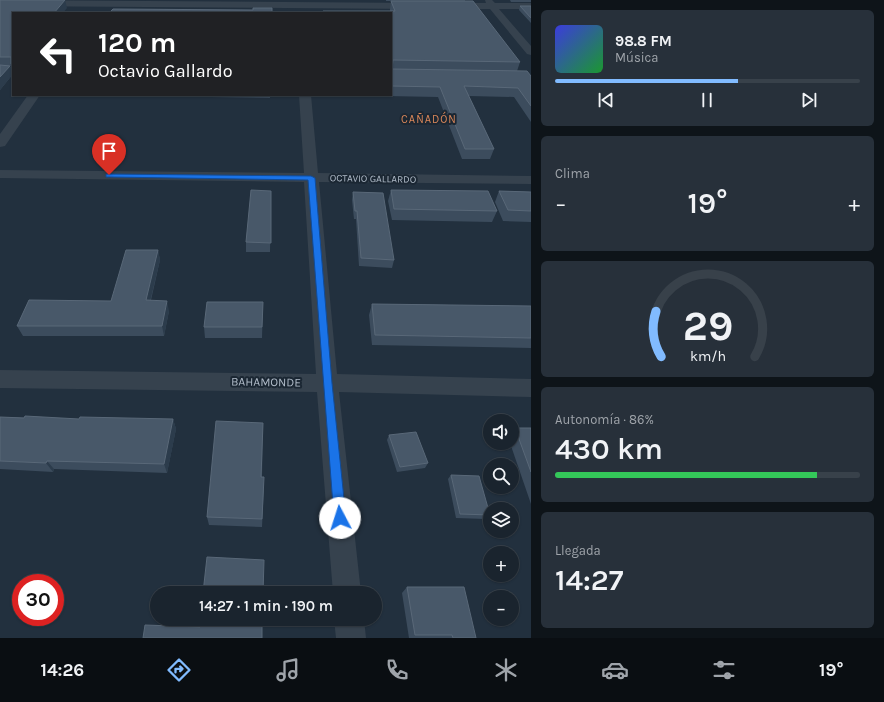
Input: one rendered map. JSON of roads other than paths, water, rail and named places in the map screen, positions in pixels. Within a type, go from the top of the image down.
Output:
[{"type":"street","points":[[0,3],[96,6],[109,2],[296,7],[422,8]]},
{"type":"street","points":[[0,8],[198,5]]},
{"type":"street","points":[[493,6],[531,11]]},
{"type":"street","points":[[493,6],[531,52]]},
{"type":"street","points":[[442,8],[531,6]]},
{"type":"street","points":[[0,70],[12,70]]},
{"type":"street","points":[[0,142],[33,96]]},
{"type":"street","points":[[305,96],[327,383],[346,586]]},
{"type":"street","name":"OCTAVIO GALLARDO","points":[[0,174],[531,180]]},
{"type":"street","name":"BAHAMONDE","points":[[0,379],[327,383],[531,388]]},
{"type":"street","points":[[350,626],[351,638]]},
{"type":"district","name":"CAÑADÓN","points":[[429,119]]}]
